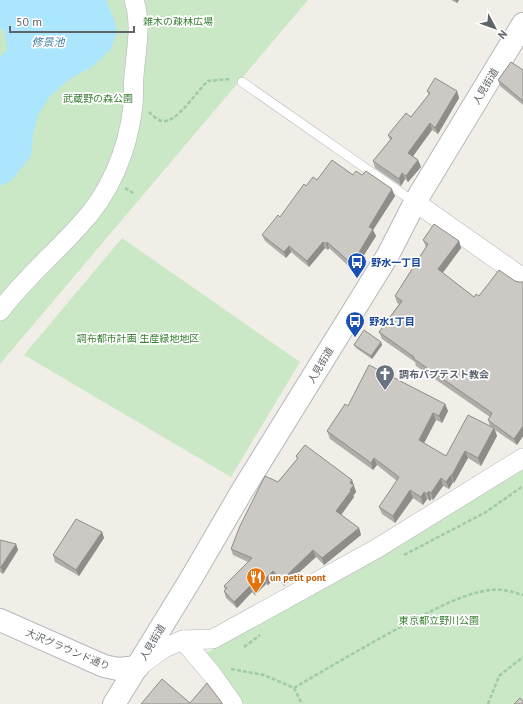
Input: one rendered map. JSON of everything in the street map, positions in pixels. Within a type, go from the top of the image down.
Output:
[{"type":"main road","name":"人見街道","points":[[114,704],[138,667],[242,491],[388,255],[415,202],[523,24]]},
{"type":"main road","name":"大沢グラウンド通り","points":[[0,620],[104,666],[118,669],[138,667]]},
{"type":"street","points":[[0,311],[10,297],[80,226],[111,181],[120,160],[129,129],[133,106],[138,36],[138,19],[134,0]]},
{"type":"street","points":[[138,19],[146,0]]},
{"type":"street","points":[[415,202],[523,278]]},
{"type":"street","points":[[138,667],[164,648],[183,640],[213,639],[376,549],[523,458]]},
{"type":"street","points":[[183,640],[211,673],[233,704]]},
{"type":"lane","points":[[242,82],[404,196],[415,202]]},
{"type":"path","points":[[133,106],[145,109],[161,121],[168,121],[177,115],[208,81],[234,79],[242,82]]},
{"type":"path","points":[[294,688],[355,651],[432,611],[471,594],[491,590],[513,592],[523,595]]},
{"type":"path","points":[[488,704],[499,676],[523,657]]},
{"type":"path","points":[[227,667],[232,670],[264,675],[294,688],[302,704]]},
{"type":"green space","name":"武蔵野の森公園","points":[[0,0],[308,0],[0,364]]},
{"type":"green space","name":"調布都市計画 生産緑地地区","points":[[122,238],[300,362],[231,477],[24,355]]},
{"type":"green space","name":"東京都立野川公園","points":[[523,468],[523,704],[244,704],[200,656],[283,612],[364,566]]},
{"type":"water","name":"修景池","points":[[0,0],[106,0],[115,22],[117,33],[110,50],[92,67],[68,80],[50,96],[38,115],[33,134],[31,156],[11,181],[0,186],[0,57],[7,49],[4,30],[0,28]]},
{"type":"building","points":[[511,62],[523,70],[523,101],[498,80]]},
{"type":"building","points":[[435,78],[457,91],[435,128],[430,123],[408,153],[418,160],[406,176],[402,173],[399,179],[373,161],[392,138],[388,135],[406,113],[411,117],[430,93],[427,91]]},
{"type":"building","points":[[332,160],[353,175],[356,171],[362,175],[366,171],[392,189],[369,227],[373,229],[352,264],[327,242],[326,244],[323,242],[307,261],[289,246],[284,252],[262,235],[278,215],[280,217],[304,184],[306,186],[313,177],[317,180]]},
{"type":"building","points":[[434,224],[459,241],[438,269],[474,297],[476,294],[479,296],[499,270],[515,281],[523,282],[523,426],[514,439],[488,420],[492,413],[414,359],[414,357],[379,332],[402,301],[395,296],[428,244],[423,240]]},
{"type":"building","points":[[364,330],[381,342],[371,356],[354,345]]},
{"type":"building","points":[[369,365],[445,404],[439,416],[433,413],[419,440],[446,456],[468,415],[494,428],[478,458],[465,451],[452,475],[446,482],[441,478],[431,493],[429,491],[427,494],[424,492],[421,497],[410,490],[393,516],[379,507],[399,477],[374,458],[371,463],[327,431],[345,404],[348,406]]},
{"type":"building","points":[[305,445],[352,480],[350,483],[354,485],[350,490],[351,491],[336,511],[359,528],[322,558],[313,550],[282,580],[273,571],[265,579],[264,577],[253,588],[250,586],[234,602],[224,591],[227,588],[224,586],[252,558],[231,549],[240,526],[265,476],[278,482],[298,458],[296,456]]},
{"type":"building","points":[[76,519],[102,532],[76,570],[53,555]]},
{"type":"building","points":[[0,540],[16,544],[1,567],[0,567]]},
{"type":"building","points":[[162,679],[190,703],[207,683],[222,704],[141,704]]},
{"type":"building","points":[[520,698],[523,701],[523,704],[514,704]]},
{"type":"place","name":"野水一丁目","points":[[357,279]]},
{"type":"place","name":"野水1丁目","points":[[355,338]]},
{"type":"place","name":"調布バプテスト教会","points":[[385,391]]},
{"type":"place","name":"un petit pont","points":[[256,594]]},
{"type":"park label","name":"雑木の疎林広場","points":[[178,21]]}]
